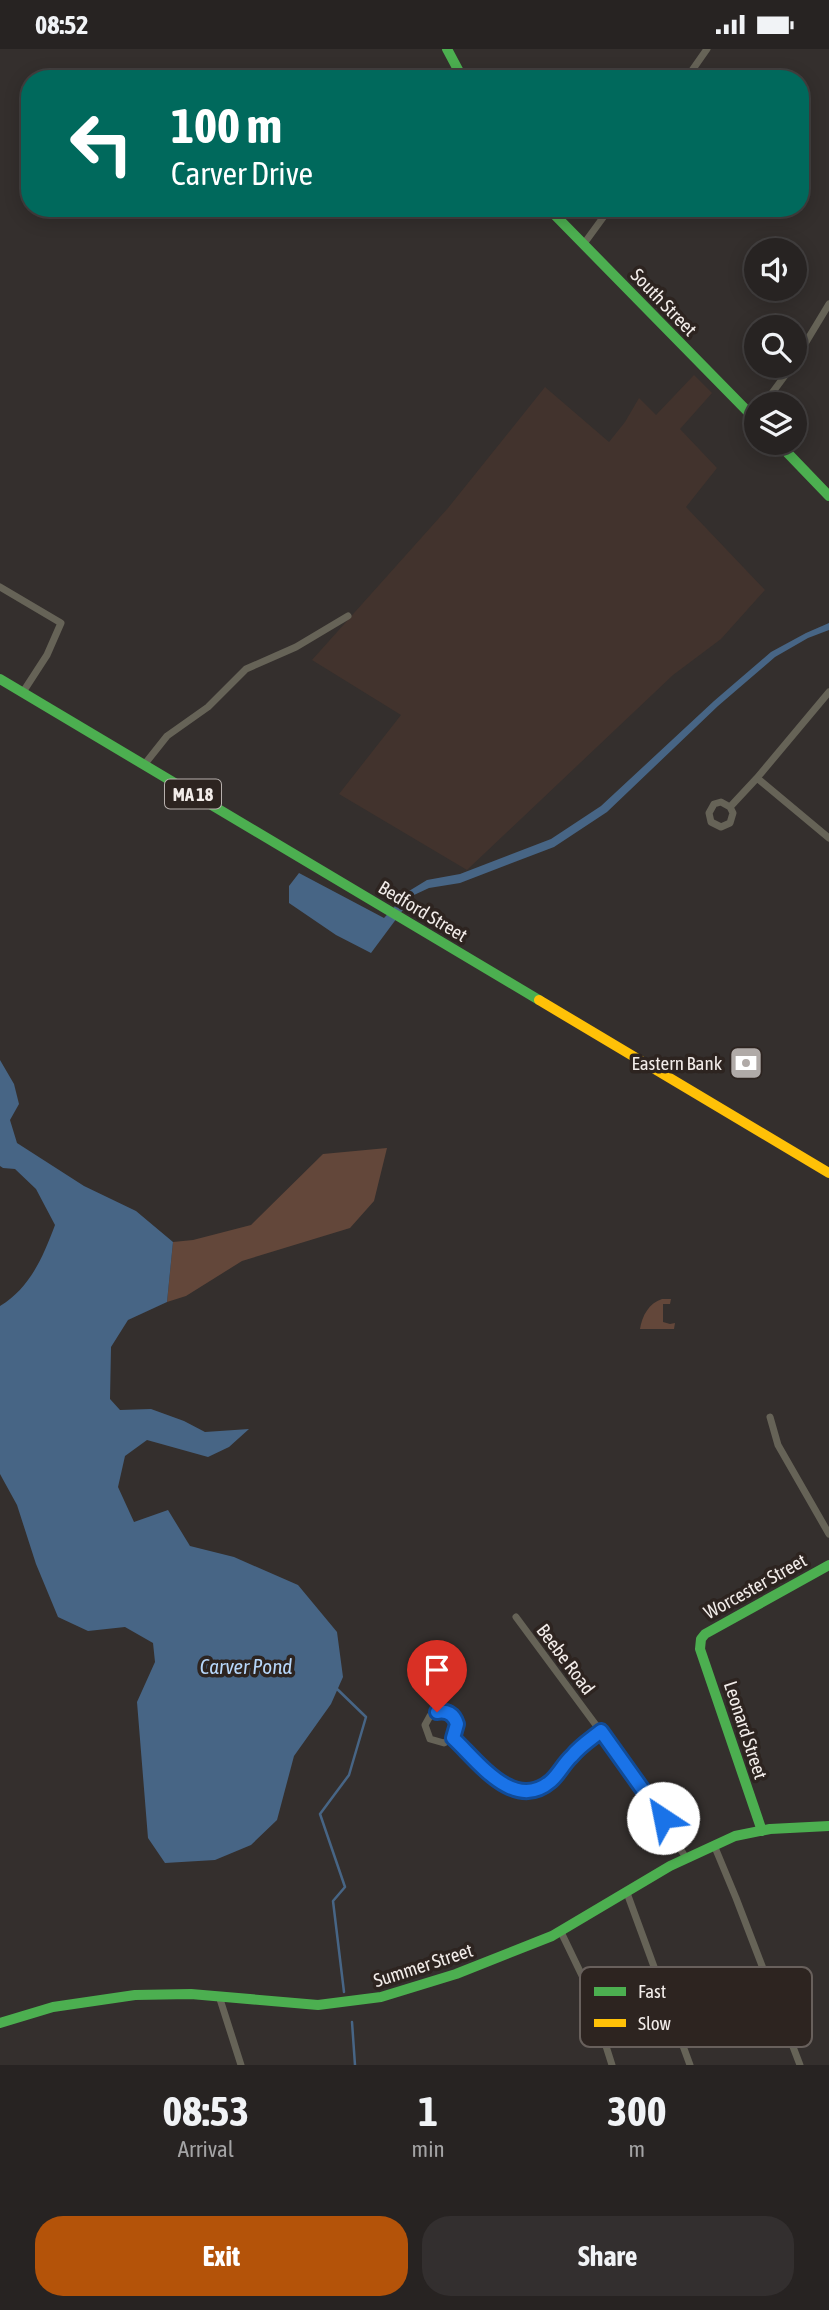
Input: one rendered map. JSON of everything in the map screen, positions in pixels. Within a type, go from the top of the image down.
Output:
[{"type":"main road","points":[[447,49],[458,70]]},
{"type":"main road","name":"South Street","points":[[557,217],[744,407]]},
{"type":"main road","points":[[790,455],[829,496]]},
{"type":"main road","name":"Bedford Street","points":[[0,679],[829,1173]]},
{"type":"main road","name":"Worcester Street","points":[[701,1640],[705,1634],[829,1565]]},
{"type":"main road","name":"Leonard Street","points":[[701,1640],[700,1649],[762,1831]]},
{"type":"main road","name":"Summer Street","points":[[0,2023],[78,2001],[155,1995],[219,1996],[299,2006],[347,2004],[426,1984],[561,1932],[686,1858],[737,1835],[829,1826]]},
{"type":"street","points":[[692,70],[707,49]]},
{"type":"street","points":[[583,245],[603,217]]},
{"type":"street","points":[[807,341],[829,304]]},
{"type":"street","points":[[0,587],[61,623],[47,655],[23,692]]},
{"type":"street","points":[[144,765],[167,736],[208,708],[246,670],[296,647],[348,616]]},
{"type":"street","points":[[730,807],[829,692]]},
{"type":"street","points":[[757,778],[829,838]]},
{"type":"street","points":[[769,1417],[778,1445],[829,1534]]},
{"type":"street","name":"Beebe Road","points":[[516,1617],[654,1804],[686,1858]]},
{"type":"street","points":[[444,1711],[451,1715],[457,1724],[453,1738],[444,1743],[433,1741],[425,1729],[428,1719],[437,1712],[444,1711]]},
{"type":"street","points":[[453,1738],[499,1782],[513,1790],[525,1791],[552,1780],[574,1753],[601,1731]]},
{"type":"street","points":[[714,1845],[762,1967]]},
{"type":"street","points":[[626,1893],[654,1967]]},
{"type":"street","points":[[561,1932],[580,1971]]},
{"type":"street","points":[[219,1996],[241,2065]]},
{"type":"street","points":[[606,2047],[612,2065]]},
{"type":"street","points":[[683,2047],[690,2065]]},
{"type":"street","points":[[793,2047],[800,2065]]},
{"type":"shaded area","points":[[694,375],[712,393],[680,429],[717,468],[686,507],[765,590],[721,639],[673,675],[467,870],[339,794],[401,715],[312,660],[448,508],[545,387],[609,442],[639,398],[656,415]]},
{"type":"shaded area","points":[[387,1148],[374,1201],[350,1228],[242,1261],[186,1296],[167,1302],[173,1242],[193,1240],[251,1225],[323,1154]]},
{"type":"shaded area","points":[[662,1299],[671,1299],[670,1304],[663,1304],[663,1322],[675,1323],[674,1329],[640,1329],[647,1311]]},
{"type":"water","points":[[829,623],[829,630],[808,638],[775,657],[718,706],[607,812],[554,847],[460,883],[429,888],[414,895],[371,953],[336,935],[289,903],[289,886],[299,873],[384,918],[409,891],[427,880],[460,874],[551,839],[601,806],[771,652]]},
{"type":"water","name":"Carver Pond","points":[[0,1060],[14,1084],[19,1104],[10,1120],[17,1143],[84,1186],[136,1211],[173,1242],[167,1302],[128,1320],[111,1347],[110,1399],[120,1410],[151,1409],[205,1432],[249,1429],[229,1447],[208,1457],[147,1440],[125,1456],[118,1487],[134,1522],[168,1510],[190,1546],[234,1557],[298,1585],[337,1632],[343,1677],[331,1704],[294,1756],[277,1820],[251,1845],[215,1860],[165,1863],[148,1838],[137,1702],[155,1662],[153,1643],[125,1627],[88,1631],[58,1617],[36,1564],[17,1505],[0,1474],[0,1306],[20,1290],[34,1271],[55,1225],[36,1189],[15,1169],[0,1166]]},
{"type":"waterway","points":[[335,1687],[366,1717],[349,1775],[320,1814],[345,1887],[333,1901],[344,1992]]},
{"type":"waterway","points":[[352,2022],[355,2065]]},
{"type":"traffic: fast","points":[[447,49],[458,70]]},
{"type":"traffic: fast","points":[[557,217],[744,408]]},
{"type":"traffic: fast","points":[[790,455],[829,496]]},
{"type":"traffic: fast","points":[[0,679],[539,1000]]},
{"type":"traffic: fast","points":[[762,1831],[700,1649],[701,1639],[705,1634],[829,1565]]},
{"type":"traffic: fast","points":[[0,2023],[53,2007],[135,1995],[191,1994],[318,2005],[381,1997],[456,1974],[552,1936],[670,1866],[735,1836],[770,1829],[829,1826]]},
{"type":"traffic: slow","points":[[539,1000],[829,1173]]},
{"type":"place","name":"Eastern Bank","points":[[746,1063]]},
{"type":"route","points":[[437,1712],[444,1711],[456,1721],[457,1732],[453,1738],[499,1782],[519,1791],[531,1790],[548,1783],[574,1753],[601,1731],[663,1818]]}]
